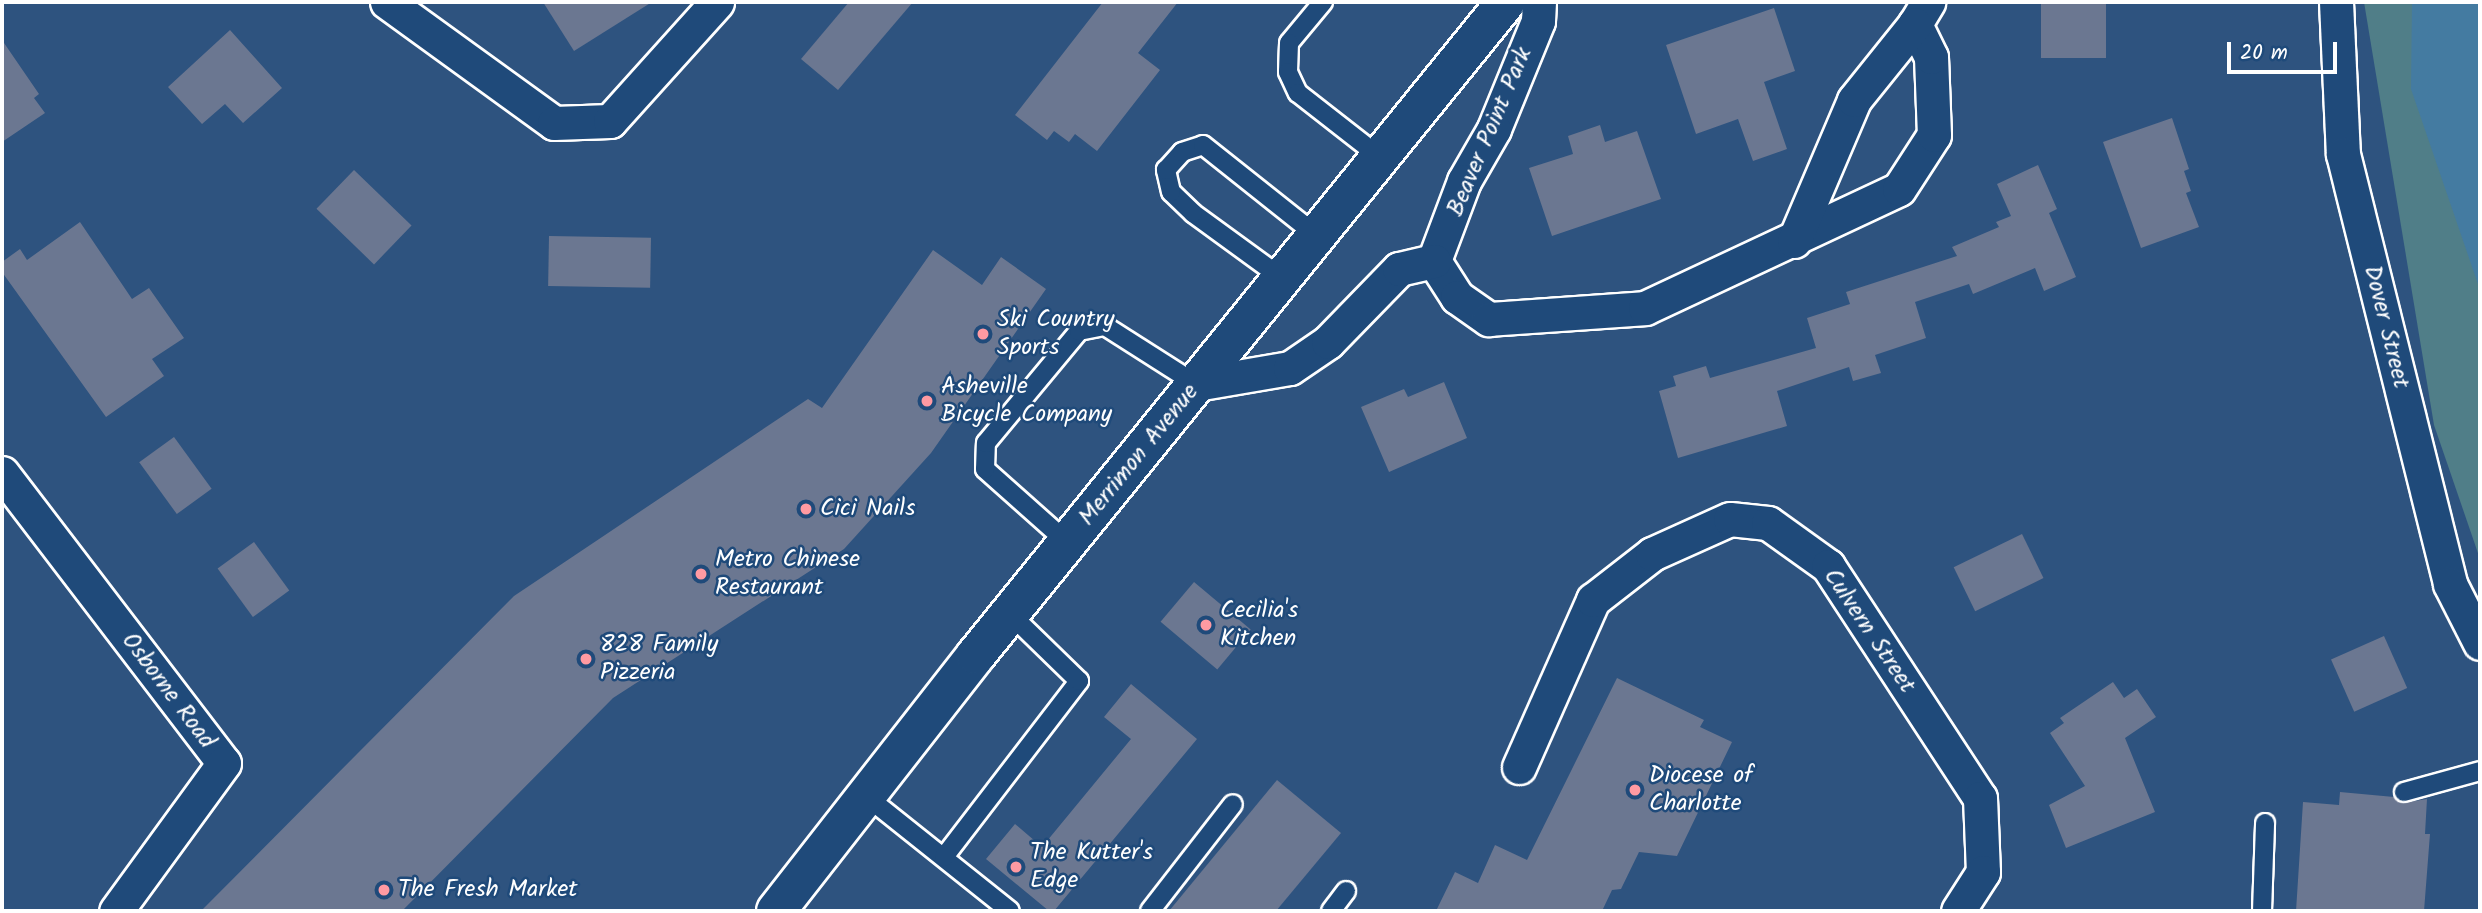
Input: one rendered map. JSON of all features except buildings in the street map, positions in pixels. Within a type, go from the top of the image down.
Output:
[{"type":"main road","name":"Merrimon Avenue","points":[[776,911],[1010,614],[1506,2]]},
{"type":"street","points":[[387,2],[554,124],[610,121],[717,2]]},
{"type":"street","name":"Beaver Point Park","points":[[1434,261],[1464,181],[1494,129],[1538,21],[1539,2]]},
{"type":"street","name":"Dover Street","points":[[2336,2],[2343,154],[2450,584],[2480,643]]},
{"type":"street","points":[[1794,241],[1854,100],[1921,13]]},
{"type":"street","points":[[1196,384],[1290,368],[1328,342],[1399,269],[1434,261],[1457,297],[1489,319],[1645,308],[1794,241],[1899,189],[1934,135],[1931,57],[1921,13]]},
{"type":"street","name":"Osborne Road","points":[[2,473],[224,763],[116,911]]},
{"type":"street","name":"Culvern Street","points":[[1519,767],[1593,600],[1652,554],[1730,519],[1768,523],[1828,566],[1980,798],[1983,873],[1958,911]]},
{"type":"lane","points":[[1322,2],[1289,43],[1288,72],[1298,93],[1380,157]]},
{"type":"lane","points":[[1282,278],[1193,213],[1171,191],[1166,170],[1182,152],[1203,145],[1317,236]]},
{"type":"lane","points":[[1068,543],[985,469],[986,443],[1079,331],[1105,326],[1196,384]]},
{"type":"lane","points":[[944,857],[1080,681],[1010,614]]},
{"type":"lane","points":[[2404,792],[2480,771]]},
{"type":"lane","points":[[866,796],[1010,911]]},
{"type":"lane","points":[[1150,911],[1233,804]]},
{"type":"lane","points":[[2262,911],[2265,823]]},
{"type":"lane","points":[[1331,911],[1346,891]]},
{"type":"green space","points":[[2364,2],[2480,2],[2480,559],[2434,425]]},
{"type":"water","points":[[2412,2],[2480,2],[2480,290],[2411,89]]},
{"type":"place","name":"Ski Country Sports","points":[[983,334]]},
{"type":"place","name":"Asheville Bicycle Company","points":[[927,401]]},
{"type":"place","name":"Cici Nails","points":[[806,509]]},
{"type":"place","name":"Metro Chinese Restaurant","points":[[701,574]]},
{"type":"place","name":"Cecilia's Kitchen","points":[[1206,625]]},
{"type":"place","name":"828 Family Pizzeria","points":[[586,659]]},
{"type":"place","name":"Diocese of Charlotte","points":[[1635,790]]},
{"type":"place","name":"The Kutter's Edge","points":[[1016,867]]},
{"type":"place","name":"The Fresh Market","points":[[384,890]]}]
